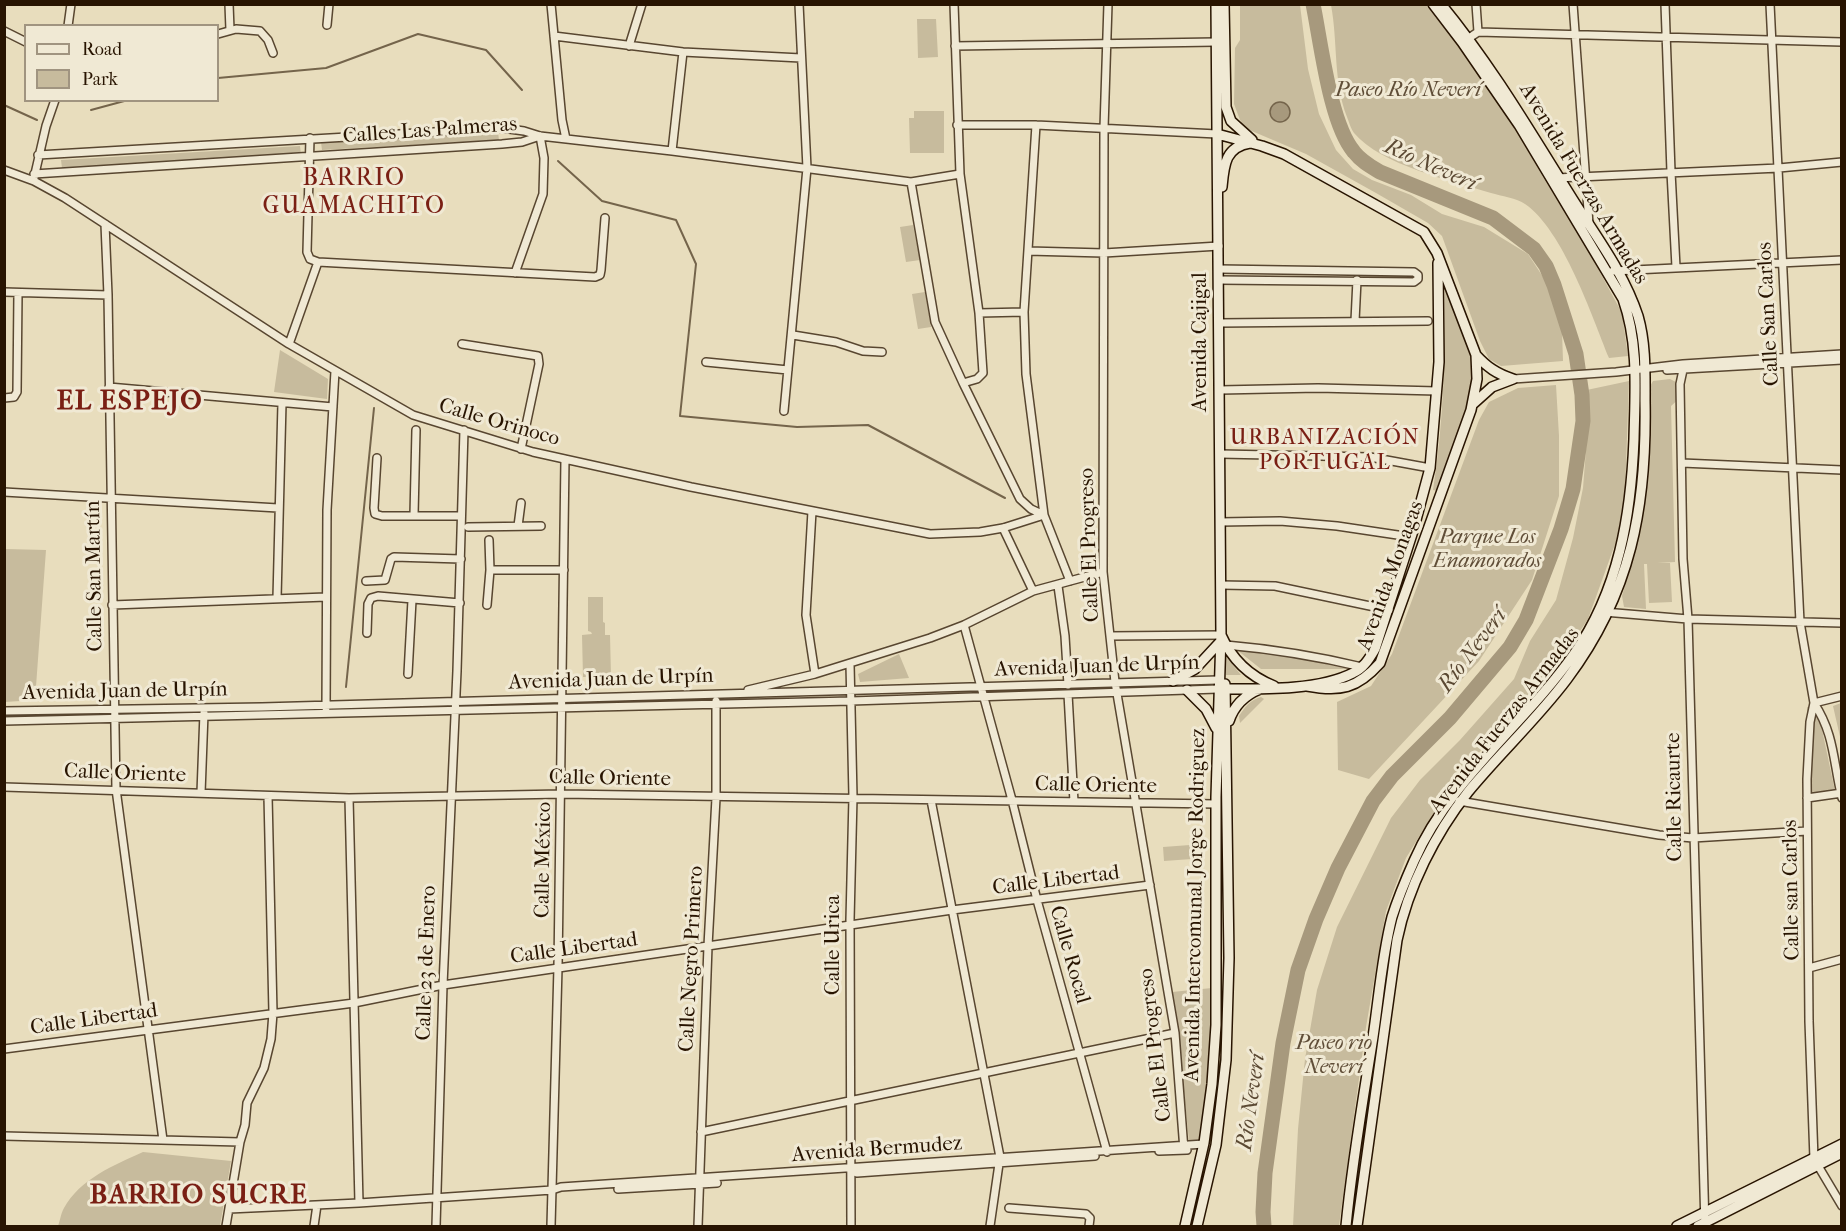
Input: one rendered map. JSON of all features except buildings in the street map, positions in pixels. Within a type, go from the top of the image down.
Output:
[{"type":"main road","name":"Avenida Cajigal","points":[[1216,4],[1221,686]]},
{"type":"main road","points":[[1224,4],[1228,115],[1244,134],[1262,146]]},
{"type":"main road","name":"Avenida Fuerzas Armadas","points":[[1346,1227],[1381,976],[1393,916],[1415,858],[1439,815],[1456,800],[1564,682],[1589,646],[1604,612],[1618,589],[1636,528],[1643,478],[1646,424],[1640,370],[1644,348],[1638,317],[1630,296],[1555,178],[1500,82],[1433,4]]},
{"type":"main road","name":"Avenida Fuerzas Armadas","points":[[1441,4],[1466,40]]},
{"type":"main road","name":"Avenida Monagas","points":[[1217,134],[1262,146],[1305,165],[1419,228],[1428,237],[1437,253],[1476,355],[1477,379],[1473,404],[1380,663],[1370,675],[1347,687],[1332,690],[1307,686]]},
{"type":"main road","points":[[1219,227],[1228,155],[1237,146],[1252,143]]},
{"type":"main road","name":"Avenida Fuerzas Armadas","points":[[1555,178],[1589,224],[1613,271]]},
{"type":"main road","name":"Avenida Monagas","points":[[1221,686],[1307,686],[1332,681],[1354,673],[1362,667],[1375,649],[1389,610],[1430,468],[1437,391],[1440,300],[1437,253]]},
{"type":"main road","points":[[1476,355],[1488,368],[1499,375],[1513,379]]},
{"type":"main road","points":[[1473,404],[1492,387],[1513,379]]},
{"type":"main road","points":[[1173,681],[1195,669],[1222,641],[1247,671],[1276,687]]},
{"type":"main road","name":"Avenida Intercomunal Jorge Rodriguez","points":[[1197,1227],[1216,1145],[1226,1060],[1229,968],[1221,686]]},
{"type":"main road","points":[[1187,690],[1206,709],[1222,734],[1237,705],[1254,691],[1264,687]]},
{"type":"main road","name":"Avenida Intercomunal Jorge Rodriguez","points":[[1185,1227],[1204,1146],[1212,1084],[1216,1025],[1216,804],[1222,734]]},
{"type":"main road","name":"Avenida Fuerzas Armadas","points":[[1358,1227],[1390,979],[1400,927],[1420,872],[1456,800]]},
{"type":"main road","points":[[1677,1227],[1703,1222],[1816,1162],[1842,1144]]},
{"type":"main road","points":[[1816,1162],[1842,1153]]},
{"type":"street","points":[[68,24],[71,4]]},
{"type":"street","points":[[229,4],[230,30]]},
{"type":"street","points":[[327,25],[329,4]]},
{"type":"street","points":[[551,4],[562,120],[566,139]]},
{"type":"street","points":[[629,46],[642,4]]},
{"type":"street","points":[[784,411],[807,168],[798,4]]},
{"type":"street","points":[[954,4],[960,174],[979,313],[983,373],[977,379],[963,383]]},
{"type":"street","name":"Calle El Progreso","points":[[1108,4],[1104,128],[1103,572],[1115,682],[1175,1033],[1184,1148]]},
{"type":"street","points":[[1476,4],[1478,32]]},
{"type":"street","points":[[1573,4],[1589,224]]},
{"type":"street","points":[[1665,4],[1676,267]]},
{"type":"street","name":"Calle San Carlos","points":[[1770,4],[1800,622]]},
{"type":"street","points":[[219,34],[230,30],[260,32],[268,40],[273,53]]},
{"type":"street","points":[[4,32],[24,41]]},
{"type":"street","points":[[1466,40],[1478,32],[1842,42]]},
{"type":"street","points":[[554,36],[683,52],[801,58]]},
{"type":"street","points":[[955,46],[1216,42]]},
{"type":"street","points":[[672,151],[683,52]]},
{"type":"street","points":[[34,177],[45,126],[54,102]]},
{"type":"street","points":[[957,125],[1036,125],[1217,134]]},
{"type":"street","points":[[1036,125],[1024,312],[1026,374],[1044,515],[1070,581]]},
{"type":"street","name":"Calles Las Palmeras","points":[[38,155],[502,128],[540,136]]},
{"type":"street","points":[[515,273],[543,194],[544,158],[540,136],[911,182],[960,174]]},
{"type":"street","name":"Calles Las Palmeras","points":[[34,177],[502,144],[522,142],[540,136]]},
{"type":"street","points":[[310,138],[307,252],[310,259],[318,262],[595,277],[600,275],[605,218]]},
{"type":"street","points":[[1555,178],[1779,168],[1842,162]]},
{"type":"street","name":"Calle Orinoco","points":[[4,170],[34,177],[289,344],[413,414],[521,448],[565,459],[692,487],[930,534],[980,532],[1004,528],[1044,515]]},
{"type":"street","points":[[911,182],[935,322],[1020,499],[1031,509],[1044,515]]},
{"type":"street","name":"Calle San Martín","points":[[105,224],[116,789],[162,1140]]},
{"type":"street","points":[[1028,251],[1104,253],[1219,246]]},
{"type":"street","points":[[1613,271],[1842,260]]},
{"type":"street","points":[[289,344],[318,262]]},
{"type":"street","points":[[1219,269],[1414,272],[1418,275],[1418,279],[1414,282],[1219,280]]},
{"type":"street","points":[[1355,321],[1357,280]]},
{"type":"street","points":[[4,292],[108,295]]},
{"type":"street","points":[[4,398],[14,397],[17,392],[18,293]]},
{"type":"street","points":[[979,313],[1024,312]]},
{"type":"street","points":[[1219,323],[1428,321]]},
{"type":"street","points":[[793,335],[836,342],[863,351],[882,352]]},
{"type":"street","points":[[462,344],[538,356],[539,364],[521,448]]},
{"type":"street","points":[[1640,370],[1683,370],[1842,354]]},
{"type":"street","points":[[1513,379],[1640,370],[1683,364],[1842,360]]},
{"type":"street","points":[[706,362],[788,370]]},
{"type":"street","name":"Calle Ricaurte","points":[[1683,370],[1680,384],[1683,558],[1688,619],[1703,1222]]},
{"type":"street","points":[[326,709],[327,510],[335,371]]},
{"type":"street","points":[[109,387],[333,407]]},
{"type":"street","points":[[1220,390],[1318,388],[1437,391]]},
{"type":"street","points":[[277,598],[282,403]]},
{"type":"street","points":[[414,515],[416,430]]},
{"type":"street","points":[[456,701],[464,430]]},
{"type":"street","points":[[1220,454],[1370,457],[1430,468]]},
{"type":"street","points":[[377,458],[375,514],[382,516],[461,516]]},
{"type":"street","name":"Calle México","points":[[551,1227],[562,794],[565,459]]},
{"type":"street","points":[[1682,463],[1842,470]]},
{"type":"street","points":[[4,492],[278,508]]},
{"type":"street","points":[[518,526],[521,503]]},
{"type":"street","points":[[812,511],[806,615],[815,674]]},
{"type":"street","points":[[1220,522],[1280,521],[1337,526],[1411,537]]},
{"type":"street","points":[[468,527],[541,526]]},
{"type":"street","points":[[1004,528],[1033,591]]},
{"type":"street","points":[[487,604],[490,570],[489,540]]},
{"type":"street","points":[[366,581],[385,580],[391,559],[394,557],[461,559]]},
{"type":"street","points":[[490,570],[564,570]]},
{"type":"street","points":[[734,693],[850,664],[964,625],[1033,591],[1103,572]]},
{"type":"street","points":[[1221,585],[1275,586],[1389,610]]},
{"type":"street","points":[[1058,586],[1065,636],[1068,685]]},
{"type":"street","points":[[367,633],[368,604],[371,598],[378,596],[459,603]]},
{"type":"street","points":[[112,605],[326,597]]},
{"type":"street","points":[[408,674],[412,600]]},
{"type":"street","points":[[1604,612],[1688,619],[1842,623]]},
{"type":"street","name":"Calle san Carlos","points":[[1800,622],[1814,703],[1810,722],[1807,831],[1816,1162]]},
{"type":"street","name":"Calle Rocal","points":[[964,625],[1012,800],[1036,900],[1107,1153]]},
{"type":"street","points":[[1110,636],[1222,641],[1320,657],[1362,667]]},
{"type":"street","name":"Calle Urica","points":[[850,664],[853,797],[850,925],[851,1227]]},
{"type":"street","name":"Avenida Juan de Urpín","points":[[326,709],[456,701],[1115,682],[1173,681],[1221,686]]},
{"type":"street","name":"Avenida Juan de Urpín","points":[[4,721],[326,709],[455,710],[851,701],[1187,690],[1221,686]]},
{"type":"street","name":"Calle Negro Primero","points":[[698,1227],[716,798],[716,693]]},
{"type":"street","points":[[1068,693],[1074,802]]},
{"type":"street","points":[[1807,798],[1841,795],[1825,719],[1814,703],[1842,696]]},
{"type":"street","name":"Calle 23 de Enero","points":[[436,1227],[450,796],[456,701]]},
{"type":"street","name":"Avenida Juan de Urpín","points":[[4,711],[114,709],[204,712]]},
{"type":"street","points":[[201,793],[204,712]]},
{"type":"street","name":"Calle Oriente","points":[[4,787],[349,798],[562,794],[1216,804]]},
{"type":"street","points":[[226,1227],[247,1103],[264,1068],[271,1039],[273,1013],[268,796]]},
{"type":"street","points":[[349,798],[359,1203]]},
{"type":"street","points":[[931,800],[1000,1160],[990,1227]]},
{"type":"street","points":[[1456,800],[1659,835],[1693,838],[1807,831]]},
{"type":"street","name":"Calle Libertad","points":[[4,1049],[354,1002],[558,967],[952,910],[1150,885]]},
{"type":"street","points":[[1809,968],[1842,959]]},
{"type":"street","points":[[701,1132],[1175,1033]]},
{"type":"street","points":[[4,1136],[240,1142]]},
{"type":"street","name":"Avenida Bermudez","points":[[229,1209],[436,1198],[552,1190],[561,1187],[699,1182],[1204,1146]]},
{"type":"street","points":[[1816,1162],[1842,1206]]},
{"type":"street","points":[[314,1227],[317,1205]]},
{"type":"street","points":[[1009,1208],[1086,1214],[1090,1218],[1089,1227]]},
{"type":"green space","points":[[1240,5],[1300,5],[1308,69],[1319,114],[1336,150],[1353,169],[1372,180],[1411,195],[1442,214],[1484,227],[1528,254],[1547,283],[1562,331],[1563,361],[1501,366],[1489,359],[1480,341],[1442,236],[1428,223],[1306,154],[1247,129],[1240,120],[1234,104],[1235,48],[1240,40]]},
{"type":"green space","name":"Paseo Río Neverí","points":[[1331,5],[1426,5],[1512,123],[1588,250],[1622,313],[1628,356],[1609,358],[1564,253],[1539,216],[1525,204],[1399,163],[1366,144],[1354,133],[1340,90]]},
{"type":"green space","points":[[917,19],[936,19],[938,57],[918,58]]},
{"type":"green space","points":[[914,111],[944,111],[944,153],[910,153],[909,118],[914,118]]},
{"type":"green space","points":[[498,132],[499,140],[322,150],[321,142]]},
{"type":"green space","points":[[300,146],[301,155],[62,168],[61,160]]},
{"type":"green space","points":[[913,225],[920,260],[906,262],[900,227]]},
{"type":"green space","points":[[1445,286],[1468,344],[1473,377],[1462,427],[1438,491],[1433,490],[1440,439],[1443,388]]},
{"type":"green space","points":[[925,292],[931,327],[918,329],[912,294]]},
{"type":"green space","points":[[280,350],[328,379],[327,399],[274,392]]},
{"type":"green space","points":[[1670,379],[1680,384],[1681,397],[1671,406],[1675,562],[1657,563],[1670,563],[1672,602],[1649,603],[1647,564],[1644,564],[1646,609],[1624,607],[1622,596],[1644,505],[1649,388],[1653,381]]},
{"type":"green space","name":"Paseo rio Neverí","points":[[1629,381],[1625,494],[1618,536],[1588,619],[1561,660],[1452,783],[1406,858],[1386,911],[1366,1027],[1339,1226],[1293,1226],[1298,1129],[1305,1059],[1317,990],[1337,927],[1391,818],[1420,780],[1460,740],[1514,679],[1530,641],[1556,600],[1573,538],[1583,488],[1587,437],[1582,391]]},
{"type":"green space","name":"Parque Los Enamorados","points":[[1556,385],[1559,496],[1532,580],[1479,661],[1369,779],[1338,770],[1337,702],[1371,686],[1392,654],[1479,420],[1489,402],[1518,388]]},
{"type":"green space","points":[[5,549],[46,550],[35,700],[5,702]]},
{"type":"green space","points":[[588,597],[603,597],[605,635],[610,635],[611,677],[583,677],[582,635],[592,634],[588,631]]},
{"type":"green space","points":[[1237,650],[1275,653],[1349,669],[1261,669]]},
{"type":"green space","points":[[899,654],[909,678],[860,682],[858,674]]},
{"type":"green space","points":[[1224,654],[1241,675],[1226,675]]},
{"type":"green space","points":[[1261,697],[1264,699],[1240,723],[1239,716],[1246,707]]},
{"type":"green space","points":[[1842,703],[1841,741],[1833,706]]},
{"type":"green space","points":[[1817,706],[1835,791],[1811,794],[1807,707]]},
{"type":"green space","points":[[1190,845],[1192,859],[1164,861],[1163,847]]},
{"type":"green space","points":[[1212,988],[1210,1054],[1200,1140],[1189,1141],[1172,992]]},
{"type":"green space","points":[[143,1152],[231,1161],[220,1226],[58,1226],[64,1208],[88,1181]]},
{"type":"shaded area","points":[[1280,102],[1287,105],[1290,112],[1287,119],[1280,122],[1273,119],[1270,112],[1273,105]]},
{"type":"waterway","name":"Río Neverí","points":[[1264,1226],[1265,1173],[1283,1043],[1298,970],[1316,919],[1338,868],[1373,801],[1392,776],[1450,718],[1510,647],[1526,620],[1561,529],[1573,489],[1583,421],[1576,354],[1546,266],[1534,249],[1493,218],[1380,172],[1357,155],[1346,139],[1333,103],[1313,4]]},
{"type":"waterway","points":[[219,78],[326,68],[418,34],[486,50],[522,90]]},
{"type":"waterway","points":[[91,110],[121,102]]},
{"type":"waterway","points":[[4,105],[37,120]]},
{"type":"waterway","points":[[558,161],[602,201],[676,220],[696,264],[680,416],[797,427],[868,425],[1005,498]]},
{"type":"waterway","points":[[346,687],[374,408]]},
{"type":"district","name":"BARRIO GUAMACHITO","points":[[354,193]]},
{"type":"district","name":"EL ESPEJO","points":[[130,402]]},
{"type":"district","name":"URBANIZACIÓN PORTUGAL","points":[[1325,452]]},
{"type":"district","name":"BARRIO SUCRE","points":[[199,1196]]}]
